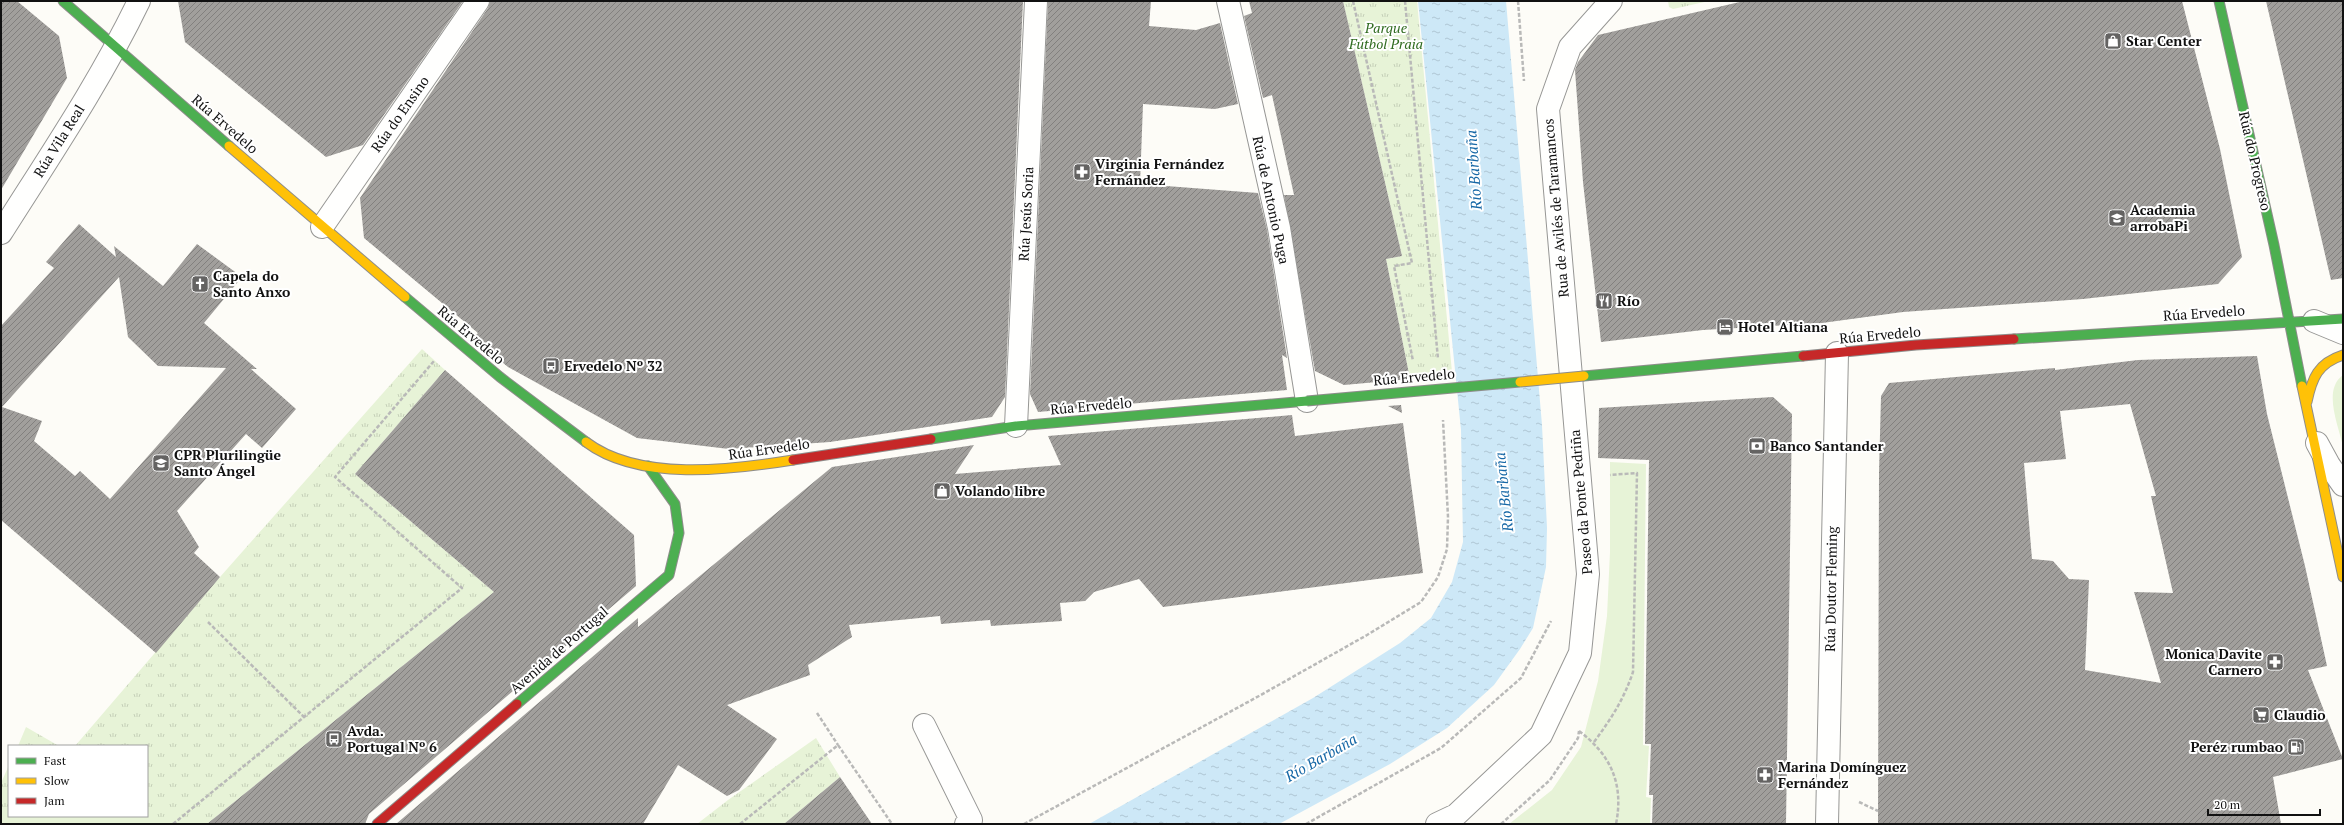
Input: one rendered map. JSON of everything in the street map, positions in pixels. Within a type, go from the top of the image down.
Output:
[{"type":"street","name":"Rúa Ervedelo","points":[[63,1],[116,49],[322,227],[500,378],[590,445],[613,456],[648,466],[700,471],[749,468],[1016,426],[1419,391],[1916,345],[2288,322]]},
{"type":"street","name":"Rúa Vila Real","points":[[1,233],[116,49],[139,1]]},
{"type":"street","name":"Rúa do Ensino","points":[[322,227],[478,1]]},
{"type":"street","name":"Rúa Jesús Soria","points":[[1016,426],[1036,1]]},
{"type":"street","name":"Rúa de Antonio Puga","points":[[1228,1],[1279,228],[1307,401]]},
{"type":"street","name":"Rua de Avilés de Taramancos","points":[[1568,338],[1548,109],[1570,47],[1611,1]]},
{"type":"street","name":"Rúa do Progreso","points":[[2219,1],[2274,245],[2288,322],[2343,577]]},
{"type":"street","points":[[2288,322],[2343,319]]},
{"type":"street","points":[[2314,321],[2343,333]]},
{"type":"street","name":"Paseo da Ponte Pedriña","points":[[1437,824],[1456,815],[1541,735],[1580,653],[1588,574],[1568,338]]},
{"type":"street","name":"Rúa Doutor Fleming","points":[[1827,824],[1837,353]]},
{"type":"street","points":[[2306,406],[2312,381],[2317,369],[2334,358],[2343,355]]},
{"type":"street","name":"Rúa do Progreso","points":[[2311,431],[2329,466],[2343,485]]},
{"type":"street","name":"Avenida de Portugal","points":[[377,824],[669,575],[679,533],[675,504],[648,466]]},
{"type":"street","points":[[924,725],[971,820],[966,824]]},
{"type":"path","points":[[1353,1],[1412,263],[1394,266],[1419,391]]},
{"type":"path","points":[[1405,1],[1438,362]]},
{"type":"path","points":[[1518,1],[1524,89]]},
{"type":"path","points":[[173,824],[462,588],[334,477],[453,338]]},
{"type":"path","points":[[1024,824],[1266,692],[1367,635],[1421,602],[1438,577],[1447,549],[1448,517],[1443,418]]},
{"type":"path","points":[[1580,478],[1637,472],[1632,672],[1625,695],[1612,718],[1594,742]]},
{"type":"path","points":[[1306,824],[1441,748],[1521,678],[1552,618]]},
{"type":"path","points":[[208,622],[304,717]]},
{"type":"path","points":[[817,713],[892,824]]},
{"type":"path","points":[[1579,730],[1594,742],[1605,755],[1618,790],[1620,806],[1616,824]]},
{"type":"path","points":[[740,824],[838,745]]},
{"type":"green space","name":"Parque Fútbol Praia","points":[[1343,1],[1417,1],[1452,372],[1410,379],[1386,259],[1402,256]]},
{"type":"green space","points":[[1668,1],[1709,1],[1673,9],[1669,7]]},
{"type":"green space","points":[[422,349],[445,370],[355,474],[494,592],[207,824],[1,824],[1,783],[8,767],[8,817],[148,817],[148,745],[76,745],[220,577]]},
{"type":"green space","points":[[2343,375],[2343,447],[2333,399],[2337,382]]},
{"type":"green space","points":[[1610,462],[1646,464],[1643,745],[1649,746],[1646,797],[1651,798],[1650,824],[1509,824],[1552,790],[1581,747],[1598,681],[1607,616],[1610,552]]},
{"type":"green space","points":[[26,727],[57,745],[18,745]]},
{"type":"green space","points":[[816,738],[840,777],[784,824],[697,824],[728,800]]},
{"type":"water","name":"Río Barbaña","points":[[1418,1],[1506,1],[1542,425],[1547,528],[1546,567],[1533,628],[1494,685],[1447,728],[1390,764],[1279,824],[1089,824],[1313,698],[1400,643],[1431,618],[1452,582],[1463,542],[1461,430]]},
{"type":"building","points":[[1,1],[17,1],[59,36],[67,78],[1,190]]},
{"type":"building","points":[[178,1],[463,1],[363,145],[326,157],[185,42]]},
{"type":"building","points":[[490,1],[1023,1],[1005,397],[992,417],[830,442],[729,449],[637,438],[508,367],[473,338],[478,333],[364,238],[360,198],[488,8]]},
{"type":"building","points":[[1048,1],[1151,1],[1149,26],[1196,30],[1220,23],[1238,104],[1215,109],[1143,104],[1140,184],[1258,193],[1267,230],[1287,358],[1282,355],[1287,390],[1038,412],[1030,394]]},
{"type":"building","points":[[1249,1],[1343,1],[1402,256],[1386,259],[1410,379],[1344,385],[1315,371],[1284,195],[1294,195],[1272,95],[1263,98],[1244,16],[1252,13]]},
{"type":"building","points":[[1744,1],[2182,1],[2220,149],[2242,257],[2218,284],[2083,299],[1903,312],[1822,323],[1703,330],[1601,342],[1583,182],[1575,70],[1578,62],[1598,35]]},
{"type":"building","points":[[2266,1],[2343,1],[2343,278],[2331,280]]},
{"type":"building","points":[[79,224],[116,257],[114,246],[163,286],[197,244],[242,277],[204,323],[257,369],[251,369],[296,409],[262,448],[246,434],[177,511],[199,547],[194,553],[220,577],[156,653],[1,520],[1,326],[54,268],[46,262]],"holes":[[[119,277],[128,337],[158,366],[226,368],[110,499],[80,471],[75,476],[34,441],[42,421],[2,407]]]},
{"type":"building","points":[[2257,356],[2267,414],[2305,566],[2327,666],[2308,670],[2343,759],[2273,777],[2281,824],[1878,824],[1879,473],[1881,396],[1889,383],[2055,368],[2055,370],[2138,360]],"holes":[[[2130,404],[2156,496],[2151,496],[2173,593],[2134,592],[2161,683],[2085,670],[2089,580],[2069,579],[2053,561],[2032,559],[2024,463],[2066,459],[2060,411]]]},
{"type":"building","points":[[445,370],[634,535],[636,586],[369,814],[365,824],[207,824],[494,592],[355,474]]},
{"type":"building","points":[[1773,397],[1792,414],[1786,824],[1652,824],[1653,795],[1649,795],[1651,744],[1645,744],[1649,460],[1598,458],[1599,408]]},
{"type":"building","points":[[1401,405],[1402,413],[1388,406]]},
{"type":"building","points":[[1292,415],[1295,436],[1403,423],[1423,573],[1163,607],[1139,579],[1094,592],[1085,601],[1060,603],[1062,621],[991,626],[990,620],[941,624],[940,616],[849,625],[852,637],[808,665],[810,675],[727,705],[777,739],[739,790],[727,796],[678,765],[643,824],[396,824],[638,618],[638,627],[832,467],[974,445],[955,474],[1061,465],[1048,436]]},
{"type":"building","points":[[840,777],[872,824],[784,824]]},
{"type":"traffic: fast","points":[[63,1],[229,146]]},
{"type":"traffic: fast","points":[[2219,1],[2274,245],[2302,386]]},
{"type":"traffic: fast","points":[[405,297],[500,377],[586,442]]},
{"type":"traffic: fast","points":[[2014,339],[2343,319]]},
{"type":"traffic: fast","points":[[1584,376],[1803,356]]},
{"type":"traffic: fast","points":[[1307,401],[1520,382]]},
{"type":"traffic: fast","points":[[931,439],[1016,426],[1307,401]]},
{"type":"traffic: fast","points":[[517,704],[669,575],[679,533],[675,504],[648,466]]},
{"type":"traffic: slow","points":[[229,146],[405,297]]},
{"type":"traffic: slow","points":[[2307,402],[2311,386],[2318,372],[2328,362],[2343,355]]},
{"type":"traffic: slow","points":[[1520,382],[1584,376]]},
{"type":"traffic: slow","points":[[2302,386],[2343,577]]},
{"type":"traffic: slow","points":[[586,442],[608,455],[632,463],[658,468],[686,470],[714,469],[793,460]]},
{"type":"traffic: jam","points":[[1803,356],[1916,345],[2014,339]]},
{"type":"traffic: jam","points":[[793,460],[931,439]]},
{"type":"traffic: jam","points":[[377,824],[517,704]]},
{"type":"place","name":"Star Center","points":[[2113,41]]},
{"type":"place","name":"Virginia Fernández Fernández","points":[[1082,172]]},
{"type":"place","name":"Academia arrobaPi","points":[[2117,218]]},
{"type":"place","name":"Capela do Santo Anxo","points":[[200,284]]},
{"type":"place","name":"Río","points":[[1604,301]]},
{"type":"place","name":"Hotel Altiana","points":[[1725,327]]},
{"type":"place","name":"Ervedelo Nº 32","points":[[551,366]]},
{"type":"place","name":"Banco Santander","points":[[1757,446]]},
{"type":"place","name":"CPR Plurilingüe Santo Ángel","points":[[161,463]]},
{"type":"place","name":"Volando libre","points":[[942,491]]},
{"type":"place","name":"Monica Davite Carnero","points":[[2275,662]]},
{"type":"place","name":"Claudio","points":[[2261,715]]},
{"type":"place","name":"Avda. Portugal Nº 6","points":[[334,739]]},
{"type":"place","name":"Peréz rumbao","points":[[2296,747]]},
{"type":"place","name":"Marina Domínguez Fernández","points":[[1765,775]]}]
